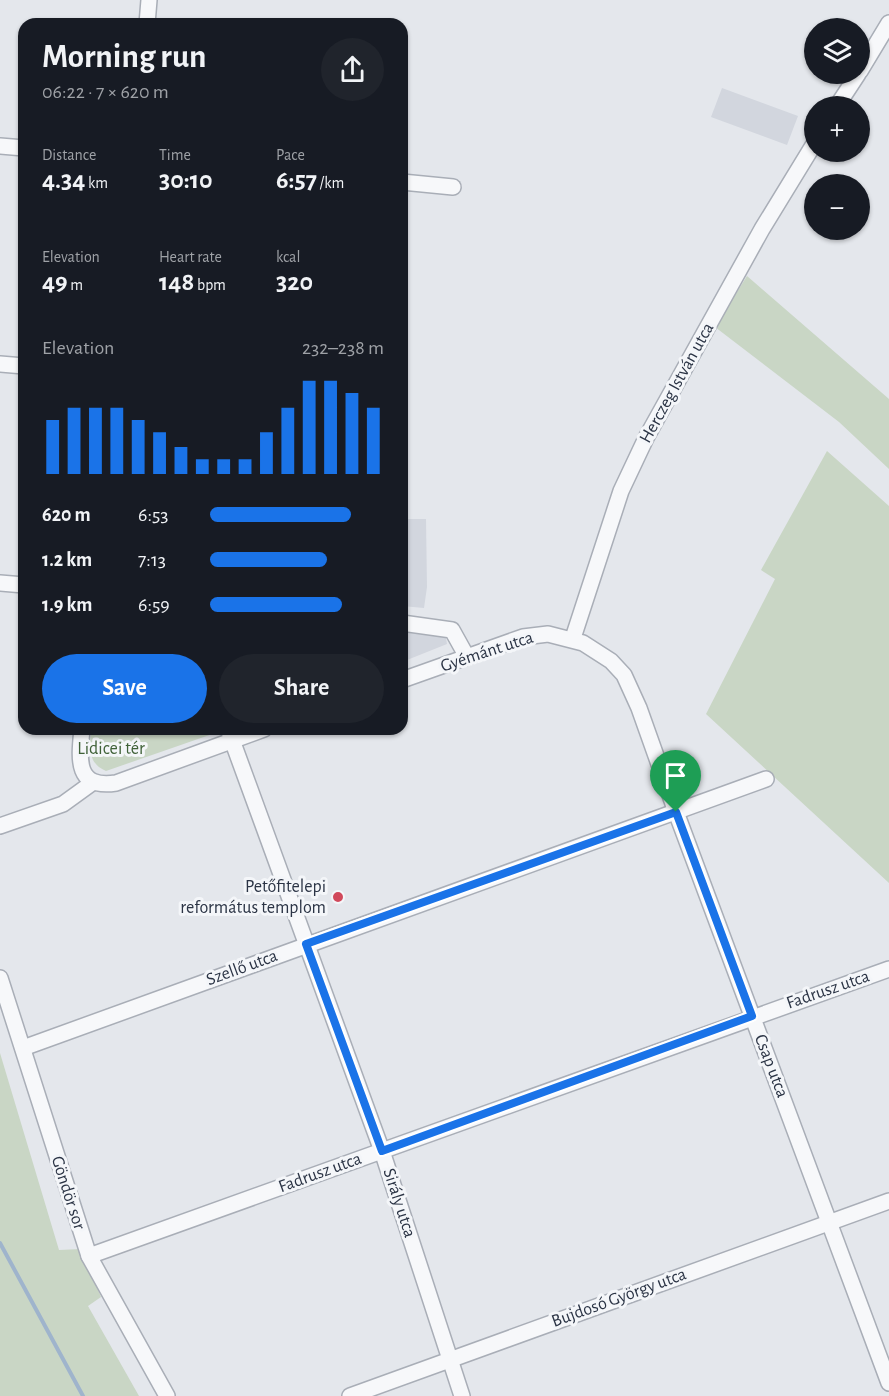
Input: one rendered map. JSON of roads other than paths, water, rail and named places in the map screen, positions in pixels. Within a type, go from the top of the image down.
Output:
[{"type":"street","points":[[148,18],[149,0]]},
{"type":"street","points":[[870,54],[889,23]]},
{"type":"street","points":[[0,146],[18,148]]},
{"type":"street","name":"Herczeg István utca","points":[[573,638],[621,491],[646,438],[762,229],[804,160]]},
{"type":"street","points":[[408,183],[453,187]]},
{"type":"street","points":[[0,364],[18,366]]},
{"type":"street","points":[[0,583],[18,584]]},
{"type":"street","points":[[408,624],[452,630],[467,657]]},
{"type":"street","name":"Gyémánt utca","points":[[408,678],[533,635],[549,634],[573,638]]},
{"type":"street","name":"Csap utca","points":[[573,638],[611,661],[628,684],[889,1383]]},
{"type":"street","points":[[82,735],[82,771],[92,783],[100,786],[116,783],[230,735]]},
{"type":"street","name":"Sirály utca","points":[[230,735],[382,1151],[462,1396]]},
{"type":"street","name":"Szellő utca","points":[[23,1048],[766,779]]},
{"type":"street","points":[[0,826],[63,804],[92,783]]},
{"type":"street","name":"Fadrusz utca","points":[[89,1256],[752,1016],[889,969]]},
{"type":"street","name":"Göndör sor","points":[[0,978],[89,1256],[167,1396]]},
{"type":"street","name":"Bujdosó György utca","points":[[350,1396],[889,1201]]},
{"type":"waterway","points":[[0,1243],[83,1396]]},
{"type":"place","name":"Petőfitelepi református templom","points":[[338,897]]},
{"type":"park label","name":"Lidicei tér","points":[[111,749]]}]
